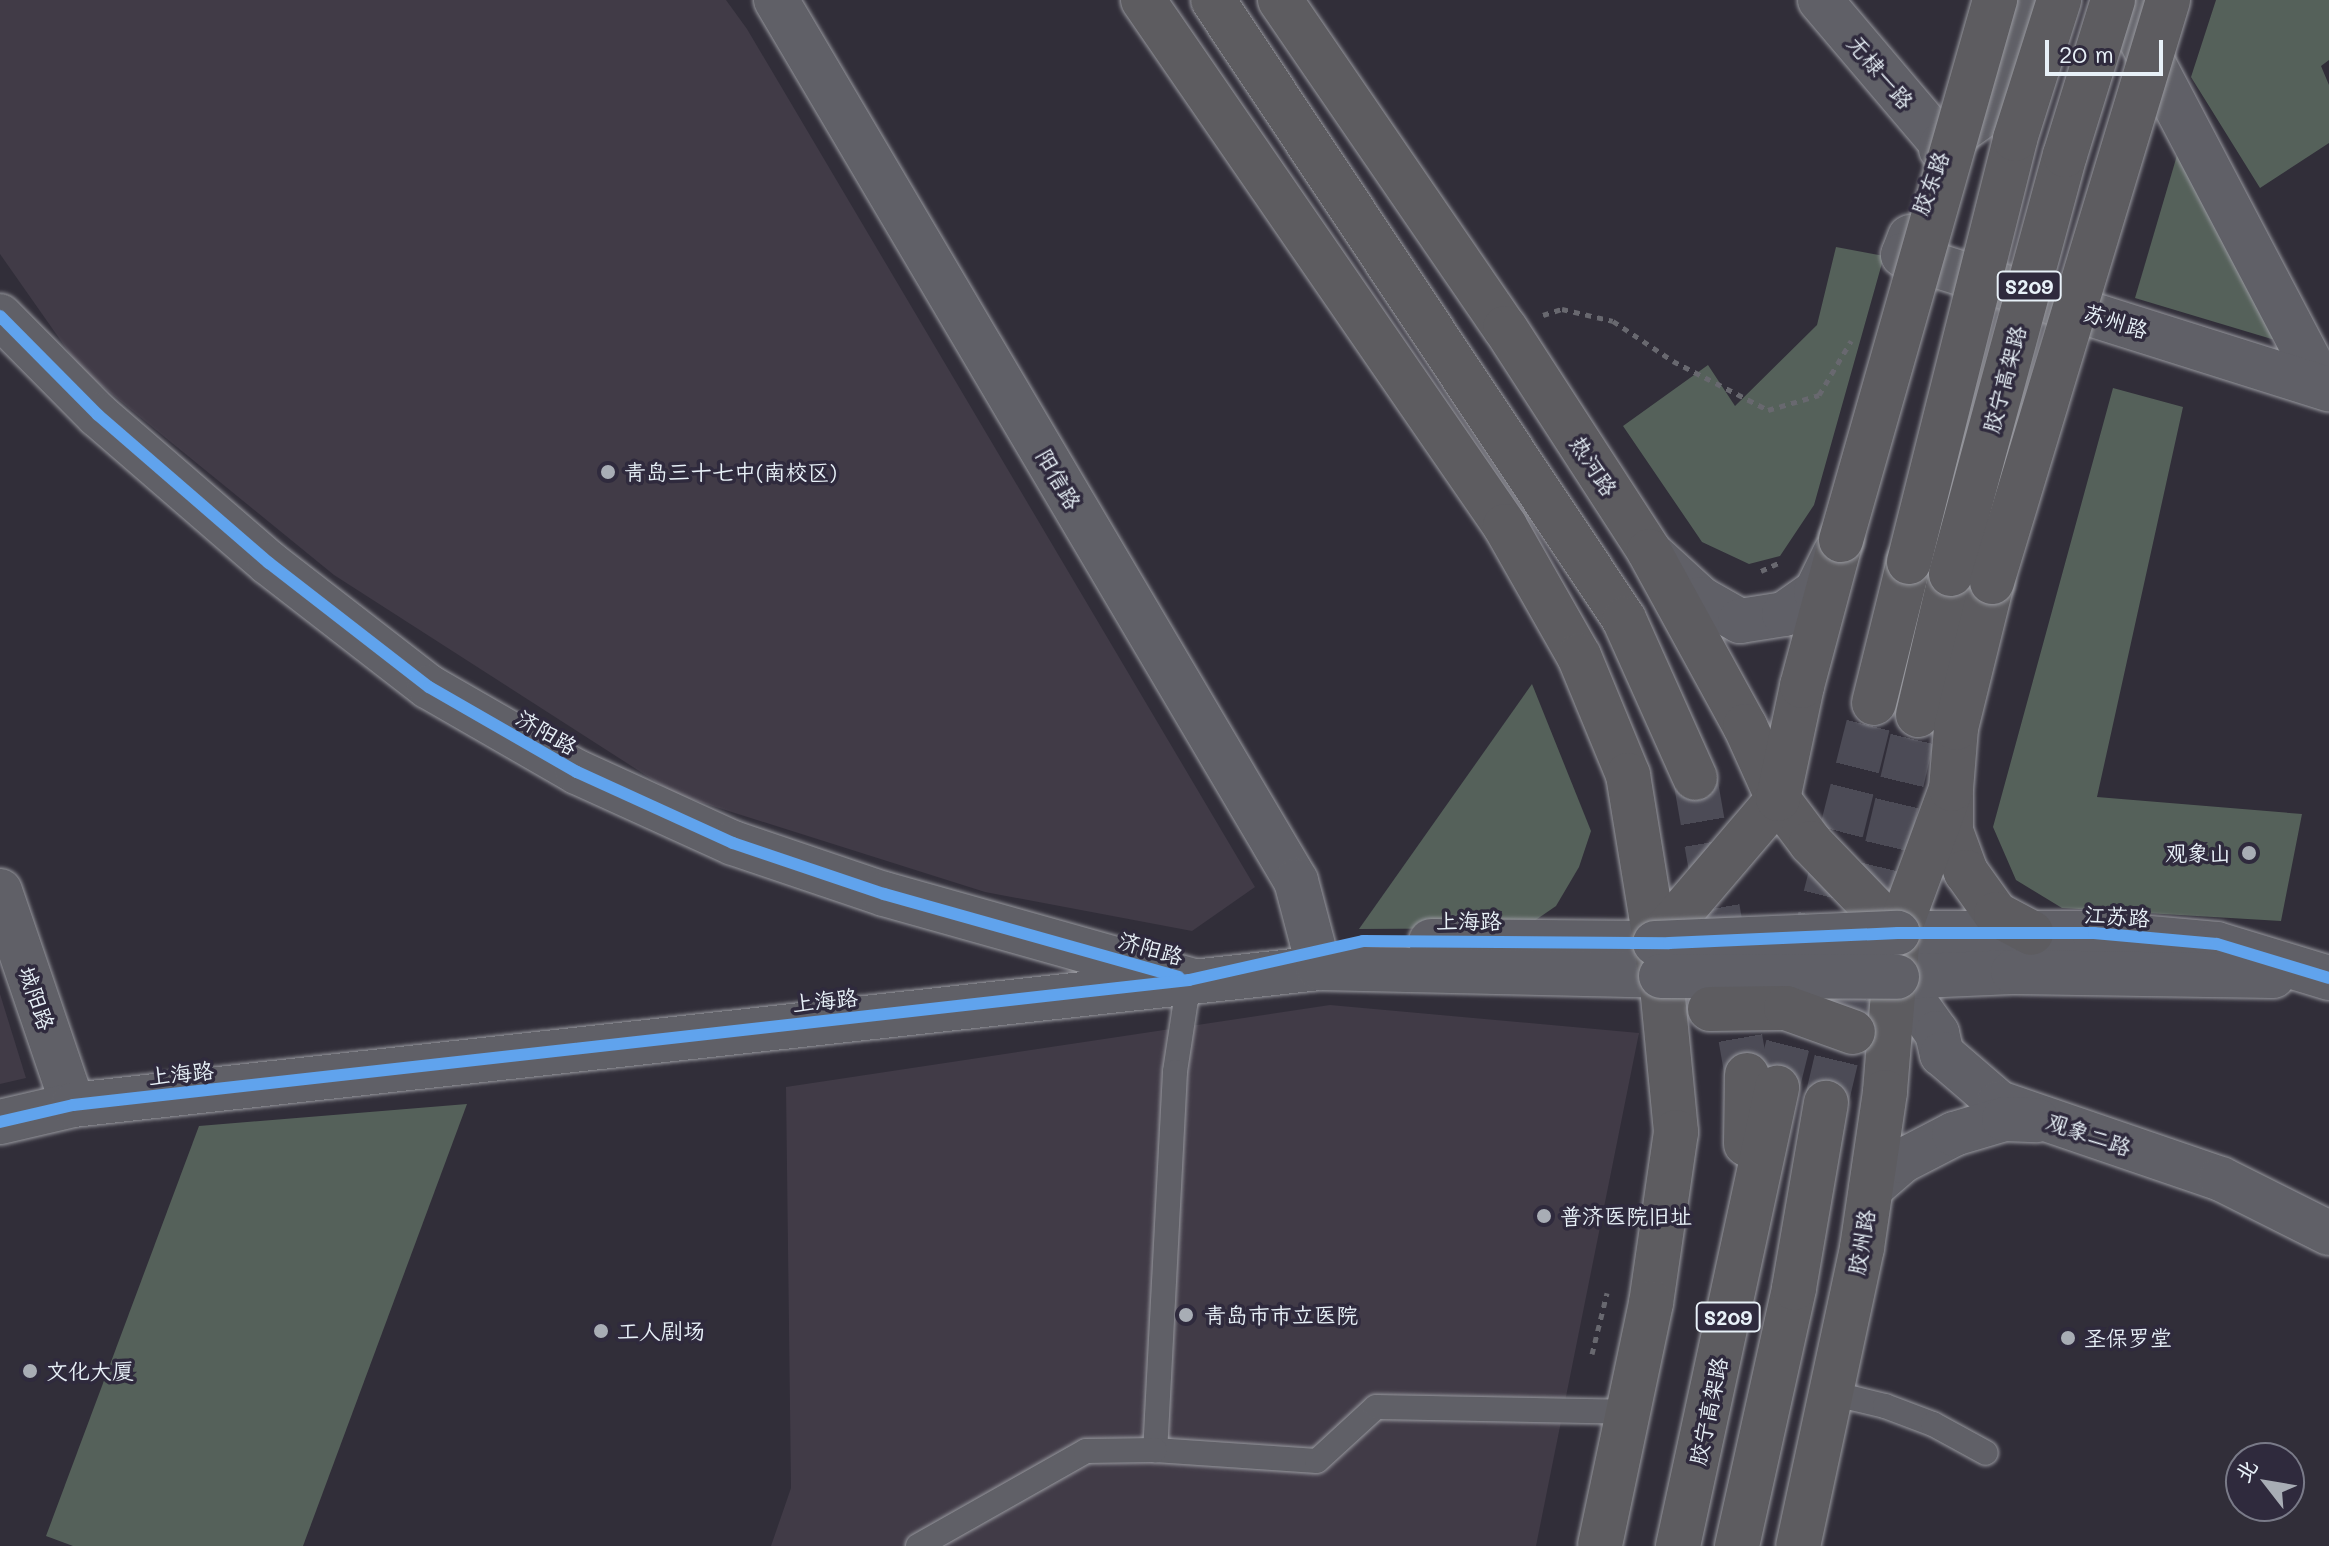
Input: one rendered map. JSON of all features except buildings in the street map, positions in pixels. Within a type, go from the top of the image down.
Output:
[{"type":"main road","points":[[1143,0],[1505,526],[1579,656],[1628,775],[1670,1048],[1676,1132],[1651,1303],[1600,1546]]},
{"type":"main road","points":[[1213,0],[1624,619],[1695,778]]},
{"type":"main road","name":"热河路","points":[[1280,0],[1505,328],[1649,551],[1745,726],[1778,799],[1811,843],[1898,933]]},
{"type":"main road","points":[[1658,960],[1778,799],[1802,686],[1841,540],[1995,0]]},
{"type":"main road","name":"S209","points":[[1874,703],[2015,139],[2059,0]]},
{"type":"main road","name":"胶宁高架路","points":[[1918,715],[1972,578],[2065,155],[2113,0]]},
{"type":"main road","points":[[2031,933],[1996,914],[1966,872],[1951,831],[1956,728],[1972,578],[2168,0]]},
{"type":"main road","name":"胶州路","points":[[1798,1546],[1871,1188],[1885,1092],[1897,977],[1898,933],[1951,789]]},
{"type":"main road","points":[[1670,1048],[1688,1025],[1710,1009],[1786,1008],[1853,1032],[1875,1054],[1885,1092]]},
{"type":"main road","name":"胶宁高架路","points":[[1678,1546],[1745,1237],[1762,1081]]},
{"type":"main road","name":"S209","points":[[1737,1546],[1794,1288],[1826,1103]]},
{"type":"street","name":"阳信路","points":[[776,0],[1296,881],[1317,960]]},
{"type":"street","name":"无棣一路","points":[[1820,0],[1942,144]]},
{"type":"street","name":"胶东路","points":[[1903,255],[1942,144],[1999,104],[2038,0]]},
{"type":"street","points":[[2120,0],[2326,388]]},
{"type":"street","name":"苏州路","points":[[1903,255],[2326,388]]},
{"type":"street","name":"济阳路","points":[[2,320],[98,415],[269,563],[429,687],[577,772],[733,843],[884,894],[1189,980]]},
{"type":"street","points":[[1649,551],[1701,599],[1740,621],[1784,614],[1816,592],[1841,540]]},
{"type":"street","name":"城阳路","points":[[0,891],[73,1105]]},
{"type":"street","name":"江苏路","points":[[1658,960],[1898,933],[2094,933],[2217,944],[2328,977]]},
{"type":"street","name":"上海路","points":[[0,1122],[73,1105],[1189,980],[1317,960],[1363,941],[1658,960]]},
{"type":"street","name":"江苏路","points":[[1658,960],[1897,977],[2013,972],[2328,977]]},
{"type":"street","name":"观象二路","points":[[1897,977],[1937,1033],[1942,1054],[1999,1103],[2221,1179],[2329,1233]]},
{"type":"street","points":[[1871,1188],[1902,1161],[1954,1134],[2004,1119],[2050,1121]]},
{"type":"lane","points":[[1155,1450],[1175,1072],[1189,980]]},
{"type":"lane","points":[[1831,1393],[1885,1406],[1933,1424],[1986,1453]]},
{"type":"lane","points":[[918,1546],[1086,1451],[1155,1450],[1317,1461],[1376,1407],[1626,1412]]},
{"type":"path","points":[[1505,328],[1562,309],[1613,321],[1673,361],[1768,410],[1819,395],[1857,331]]},
{"type":"path","points":[[1592,1354],[1607,1292]]},
{"type":"shaded area","name":"青岛三十七中(南校区)","points":[[0,0],[726,0],[747,29],[1255,887],[1192,931],[985,892],[675,794],[334,575],[80,368],[0,254]]},
{"type":"shaded area","points":[[2216,0],[2329,0],[2329,60],[2321,66],[2329,85],[2329,143],[2260,188],[2191,77]]},
{"type":"shaded area","points":[[2178,152],[2275,340],[2135,298]]},
{"type":"shaded area","points":[[1836,247],[1884,256],[1814,505],[1780,556],[1749,564],[1702,542],[1623,426],[1708,365],[1735,406],[1817,325]]},
{"type":"shaded area","points":[[2113,388],[2183,407],[2097,797],[2302,814],[2281,921],[2062,908],[2016,880],[1993,827]]},
{"type":"shaded area","points":[[1532,684],[1591,831],[1579,867],[1556,906],[1524,928],[1359,929]]},
{"type":"shaded area","points":[[0,994],[26,1078],[0,1084]]},
{"type":"shaded area","name":"青岛市市立医院","points":[[1330,1005],[1639,1033],[1536,1546],[771,1546],[791,1488],[786,1087]]},
{"type":"shaded area","points":[[467,1104],[303,1546],[73,1546],[46,1536],[199,1126]]},
{"type":"tunnel","points":[[1777,1088],[1874,703]]},
{"type":"tunnel","points":[[1826,1103],[1918,715]]},
{"type":"tunnel","points":[[1695,778],[1747,1075]]},
{"type":"cycle path","points":[[0,316],[98,415],[269,563],[429,687],[577,772],[733,843],[884,894],[1179,977]]},
{"type":"cycle path","points":[[0,1122],[73,1105],[1189,980],[1363,941],[1669,943],[1898,933],[2094,933],[2217,944],[2329,978]]},
{"type":"place","name":"青岛三十七中(南校区)","points":[[608,472]]},
{"type":"place","name":"观象山","points":[[2249,853]]},
{"type":"place","name":"普济医院旧址","points":[[1544,1216]]},
{"type":"place","name":"青岛市市立医院","points":[[1186,1315]]},
{"type":"place","name":"工人剧场","points":[[601,1331]]},
{"type":"place","name":"圣保罗堂","points":[[2068,1338]]},
{"type":"place","name":"文化大厦","points":[[30,1371]]}]
